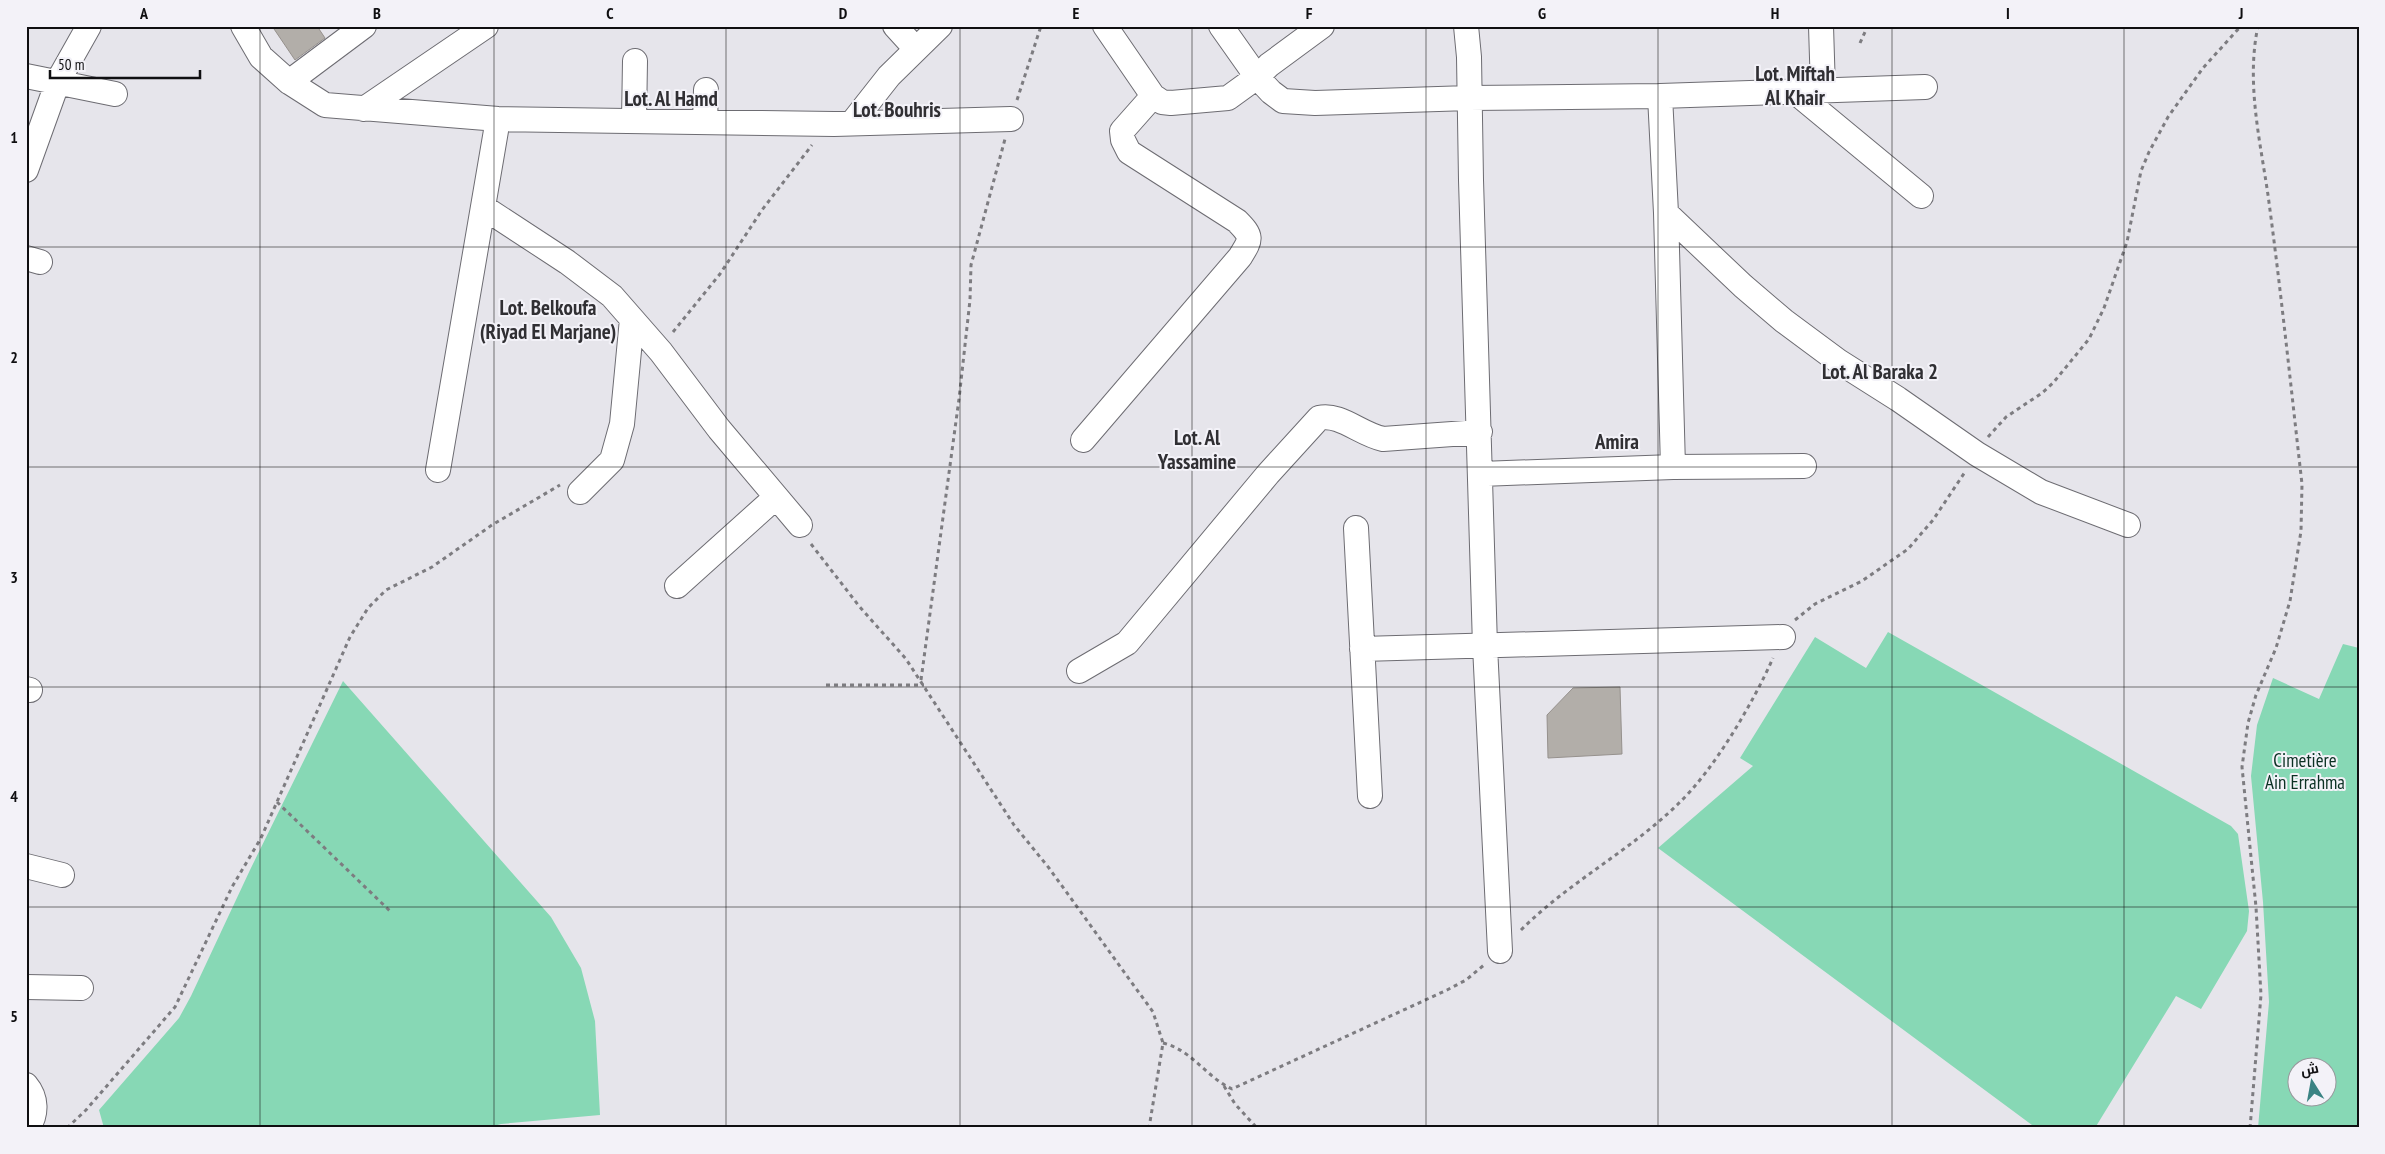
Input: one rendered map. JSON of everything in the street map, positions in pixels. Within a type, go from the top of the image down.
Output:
[{"type":"street","points":[[26,170],[58,81],[89,26]]},
{"type":"street","points":[[243,26],[261,57],[290,82],[325,105],[498,119],[843,123],[1011,119]]},
{"type":"street","points":[[290,82],[364,26]]},
{"type":"street","points":[[364,109],[486,26]]},
{"type":"street","points":[[895,26],[915,48]]},
{"type":"street","points":[[843,123],[915,48],[940,26]]},
{"type":"street","points":[[1105,26],[1153,96],[1162,102],[1171,103],[1228,98],[1257,77],[1268,64],[1322,26]]},
{"type":"street","points":[[1221,26],[1257,77],[1270,92],[1283,101],[1314,103],[1469,98],[1660,96],[1925,86]]},
{"type":"street","points":[[1466,26],[1470,57],[1469,98],[1485,646],[1500,951]]},
{"type":"street","points":[[1821,26],[1823,90]]},
{"type":"street","points":[[634,121],[636,61]]},
{"type":"street","points":[[26,76],[115,94]]},
{"type":"street","points":[[705,121],[706,90]]},
{"type":"street","points":[[1794,91],[1921,196]]},
{"type":"street","points":[[1083,440],[1240,257],[1250,241],[1248,232],[1237,221],[1130,152],[1123,140],[1122,131],[1153,96]]},
{"type":"street","points":[[1660,96],[1666,213],[1673,467]]},
{"type":"street","points":[[438,470],[498,119]]},
{"type":"street","points":[[483,207],[567,262],[605,290],[662,352],[719,429],[800,525]]},
{"type":"street","points":[[1666,213],[1743,286],[1784,321],[1838,361],[1977,454],[2041,492],[2128,524]]},
{"type":"street","points":[[572,487],[612,460],[622,424],[632,319]]},
{"type":"street","points":[[1079,671],[1126,644],[1268,474],[1319,418],[1334,416],[1368,436],[1383,438],[1480,432]]},
{"type":"street","points":[[1481,474],[1673,467],[1804,466]]},
{"type":"street","points":[[677,586],[776,497]]},
{"type":"street","points":[[1356,528],[1370,796]]},
{"type":"street","points":[[1362,649],[1783,637]]},
{"type":"street","points":[[26,866],[62,875],[26,875]]},
{"type":"street","points":[[26,987],[81,988]]},
{"type":"street","points":[[26,1085],[34,1098],[35,1113],[28,1128]]},
{"type":"path","points":[[921,681],[960,399],[970,300],[971,265],[994,173],[1041,26]]},
{"type":"path","points":[[1860,43],[1865,32],[1864,26]]},
{"type":"path","points":[[2250,1128],[2261,995],[2256,907],[2242,767],[2248,723],[2256,694],[2276,648],[2290,601],[2302,531],[2302,484],[2268,194],[2258,141],[2254,56],[2258,26]]},
{"type":"path","points":[[662,352],[675,328],[720,274],[792,170],[843,123]]},
{"type":"path","points":[[67,1128],[86,1110],[175,1007],[232,887],[261,838],[350,637],[359,621],[378,596],[386,590],[432,567],[492,525],[572,487]]},
{"type":"path","points":[[800,525],[817,554],[859,606],[893,642],[924,685],[977,771],[1014,825],[1066,890],[1153,1012],[1162,1043],[1149,1128]]},
{"type":"path","points":[[826,685],[924,685]]},
{"type":"path","points":[[277,802],[390,912]]},
{"type":"path","points":[[1224,1085],[1234,1104],[1257,1128]]},
{"type":"green space","points":[[1888,632],[2231,826],[2238,834],[2249,911],[2247,931],[2201,1009],[2176,996],[2095,1128],[2036,1128],[1658,848],[1753,766],[1740,758],[1815,637],[1866,668]]},
{"type":"green space","name":"Cimetière Ain Errahma","points":[[2343,644],[2359,648],[2359,1128],[2258,1128],[2269,1002],[2263,902],[2251,776],[2257,725],[2273,678],[2319,699]]},
{"type":"green space","points":[[343,681],[551,917],[581,968],[595,1021],[600,1115],[501,1124],[487,1128],[104,1128],[99,1110],[179,1018],[191,996],[250,870]]},
{"type":"building","points":[[272,26],[317,26],[325,38],[295,60]]},
{"type":"building","points":[[1620,687],[1622,754],[1548,758],[1547,715],[1573,688]]},
{"type":"district","name":"Lot. Miftah Al Khair","points":[[1795,85]]},
{"type":"district","name":"Lot. Al Hamd","points":[[671,98]]},
{"type":"district","name":"Lot. Bouhris","points":[[897,109]]},
{"type":"district","name":"Lot. Belkoufa (Riyad El Marjane)","points":[[548,319]]},
{"type":"district","name":"Lot. Al Baraka 2","points":[[1880,371]]},
{"type":"district","name":"Amira","points":[[1617,441]]},
{"type":"district","name":"Lot. Al Yassamine","points":[[1197,449]]}]
